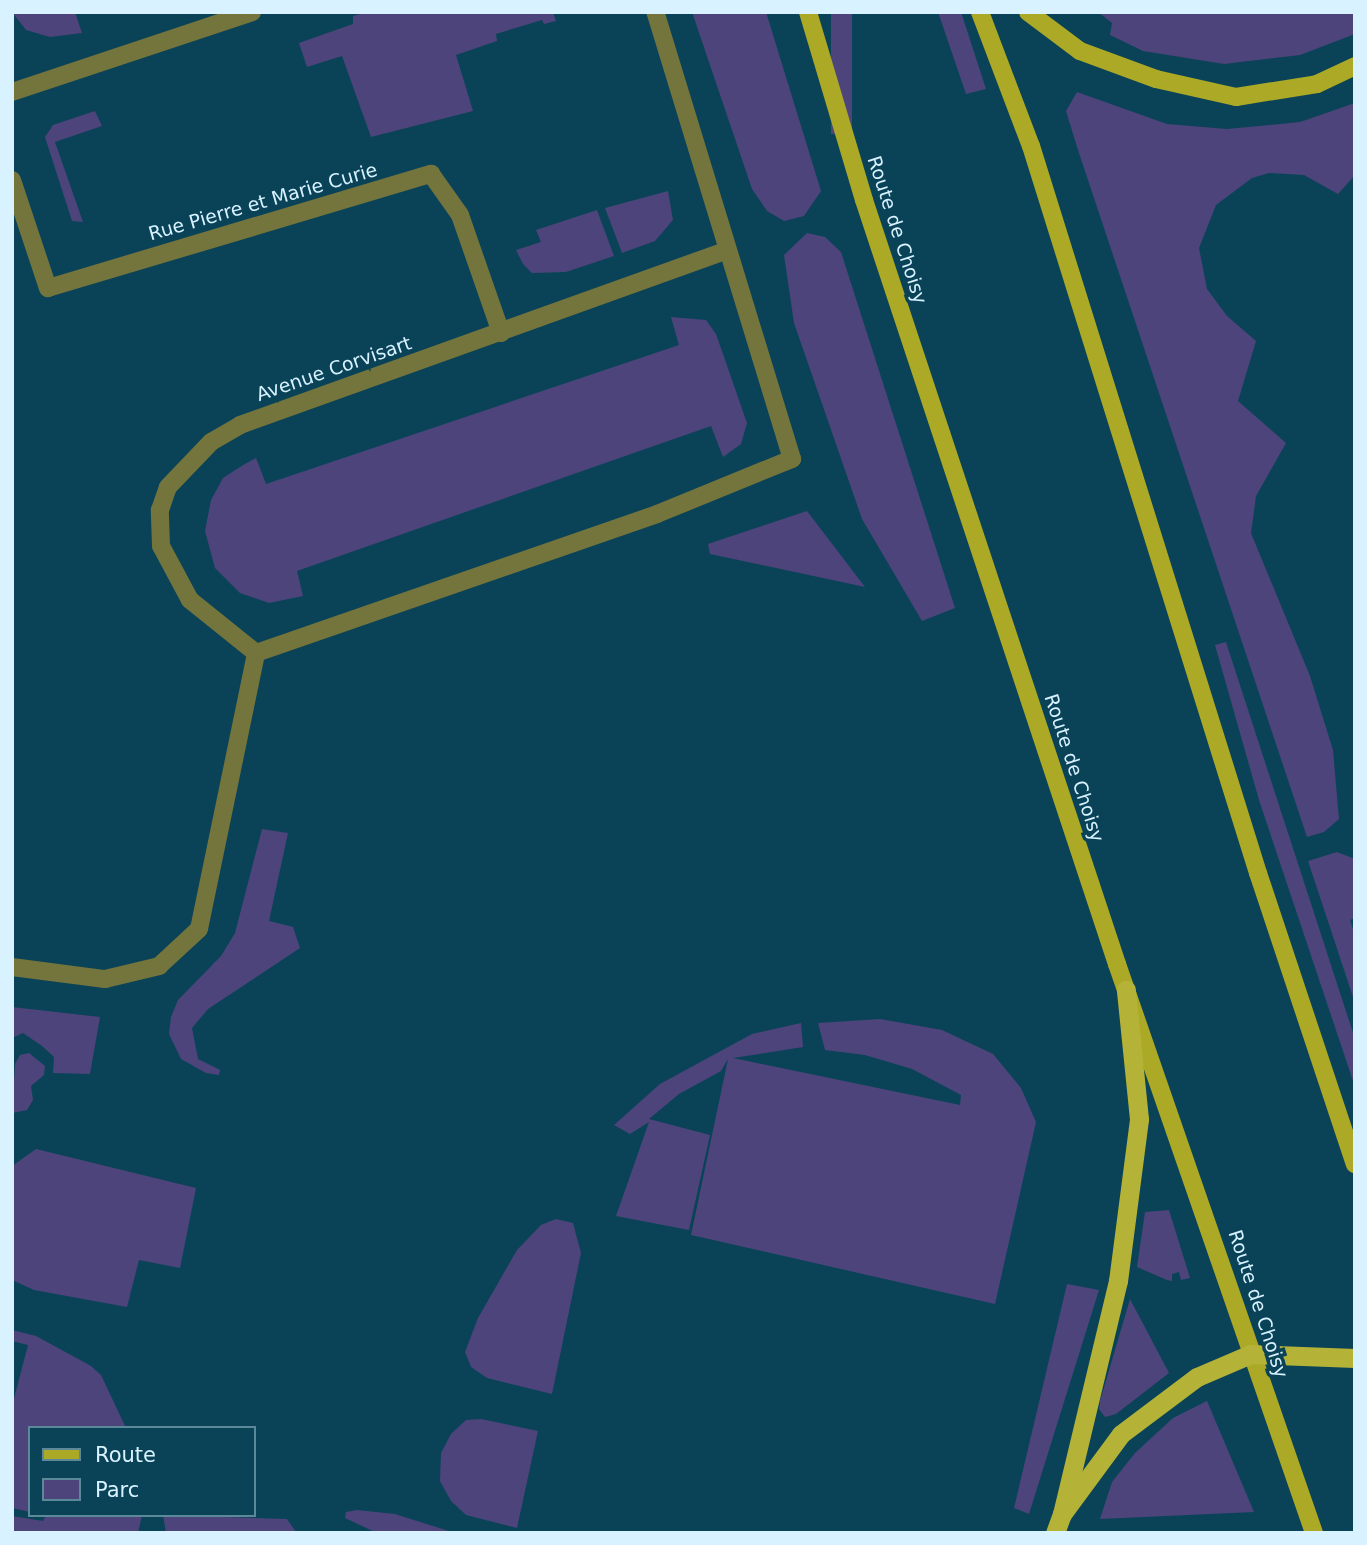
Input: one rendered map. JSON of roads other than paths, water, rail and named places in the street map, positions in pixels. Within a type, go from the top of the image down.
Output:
[{"type":"highway","points":[[1055,1533],[1062,1514],[1118,1281],[1139,1119],[1126,990]]},
{"type":"highway","points":[[1062,1514],[1121,1434],[1197,1377],[1251,1354],[1355,1358]]},
{"type":"main road","name":"Route de Choisy","points":[[808,12],[873,226],[1126,990],[1314,1533]]},
{"type":"main road","points":[[980,12],[1031,146],[1258,873],[1355,1164]]},
{"type":"main road","points":[[1028,12],[1080,51],[1156,79],[1236,97],[1317,84],[1355,66]]},
{"type":"street","points":[[12,92],[252,12]]},
{"type":"street","points":[[12,967],[105,979],[159,966],[199,929],[257,653],[657,514],[792,459],[655,12]]},
{"type":"street","name":"Rue Pierre et Marie Curie","points":[[12,180],[48,288],[431,174],[460,215],[501,333]]},
{"type":"street","name":"Avenue Corvisart","points":[[257,653],[190,600],[161,546],[160,510],[168,487],[185,465],[240,425],[728,250]]}]
